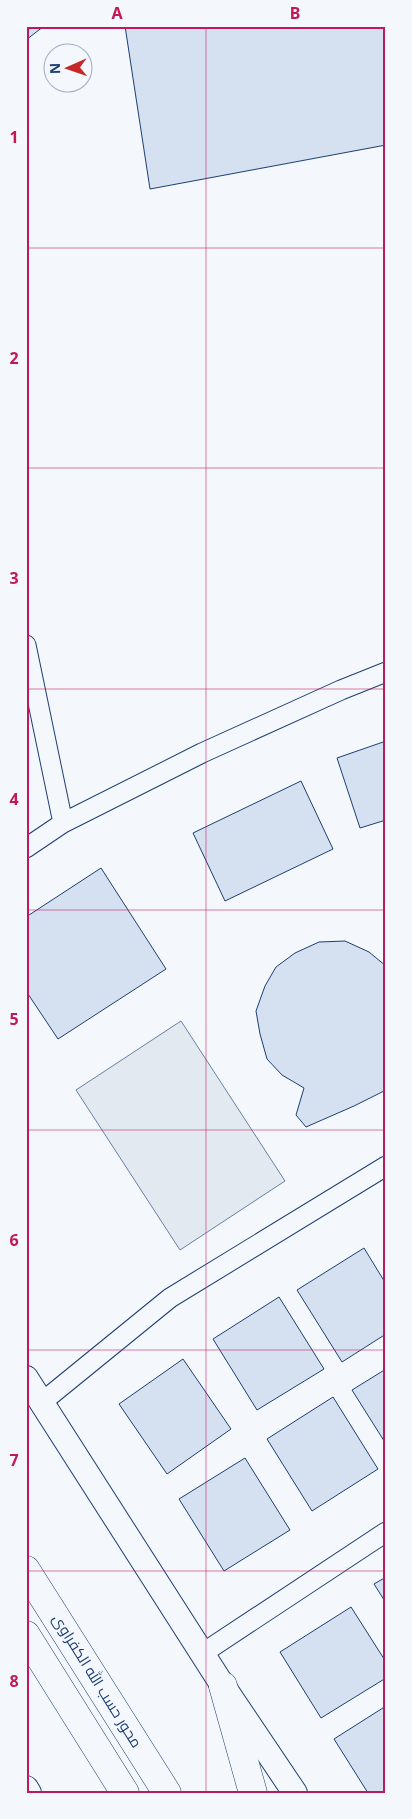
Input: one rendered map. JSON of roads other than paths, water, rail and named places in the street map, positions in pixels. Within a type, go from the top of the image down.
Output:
[{"type":"main road","name":"محور حسب الله الكفراوى","points":[[26,1570],[167,1793]]},
{"type":"main road","points":[[26,1635],[125,1793]]},
{"type":"main road","points":[[223,1686],[253,1793]]},
{"type":"street","points":[[26,645],[64,824]]},
{"type":"street","points":[[26,848],[64,824],[202,753],[341,690],[386,672]]},
{"type":"street","points":[[42,1403],[170,1298],[386,1166]]},
{"type":"street","points":[[26,1378],[223,1686],[295,1793]]},
{"type":"street","points":[[203,1653],[386,1532]]},
{"type":"street","points":[[26,1788],[29,1793]]}]
